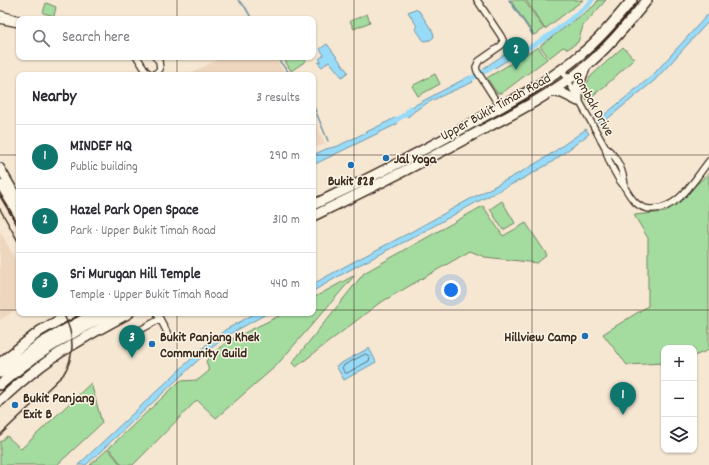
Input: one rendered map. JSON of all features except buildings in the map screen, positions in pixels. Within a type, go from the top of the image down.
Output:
[{"type":"highway","name":"Upper Bukit Timah Road","points":[[316,204],[381,173],[522,96],[562,70],[598,40],[632,0]]},
{"type":"highway","name":"Upper Bukit Timah Road","points":[[316,215],[452,147],[552,91],[586,66],[605,48],[630,22],[648,0]]},
{"type":"highway","points":[[619,16],[625,16],[630,22]]},
{"type":"highway","points":[[552,91],[562,93],[578,100],[578,86],[586,66]]},
{"type":"highway","points":[[0,363],[40,331],[65,316]]},
{"type":"highway","points":[[0,374],[43,342],[90,316]]},
{"type":"highway","points":[[0,385],[49,347],[77,330],[105,316]]},
{"type":"highway","points":[[0,401],[51,359],[80,340],[124,316]]},
{"type":"main road","points":[[0,169],[16,196]]},
{"type":"main road","points":[[0,184],[16,211]]},
{"type":"street","points":[[476,0],[503,40],[502,45],[476,63],[477,71],[500,107]]},
{"type":"street","points":[[0,14],[16,18]]},
{"type":"street","points":[[0,20],[16,23]]},
{"type":"street","points":[[139,60],[147,72]]},
{"type":"street","points":[[157,72],[160,69],[158,60]]},
{"type":"street","name":"Gombak Drive","points":[[562,70],[595,130],[605,147],[611,152],[622,172],[629,196],[639,205],[646,208],[657,209],[671,204],[679,198],[709,161]]},
{"type":"street","points":[[158,316],[170,338]]},
{"type":"street","points":[[126,338],[160,319]]},
{"type":"shaded area","points":[[217,60],[276,60],[285,72],[193,72]]},
{"type":"shaded area","points":[[316,122],[325,144],[316,148]]},
{"type":"shaded area","points":[[0,231],[16,260],[16,310],[0,320]]},
{"type":"green space","points":[[510,0],[524,0],[544,29],[534,35]]},
{"type":"green space","points":[[526,0],[583,0],[545,29]]},
{"type":"green space","points":[[598,0],[606,0],[583,26],[578,42],[568,49],[563,47],[549,58],[540,46],[595,5]]},
{"type":"green space","points":[[46,3],[56,7],[54,16],[43,13]]},
{"type":"green space","points":[[367,14],[370,22],[354,29],[350,21]]},
{"type":"green space","points":[[538,47],[547,59],[502,93],[497,93],[487,78]]},
{"type":"green space","points":[[623,47],[634,59],[605,86],[587,100],[583,90],[591,76]]},
{"type":"green space","points":[[285,60],[306,61],[291,71]]},
{"type":"green space","points":[[435,74],[440,84],[418,96],[412,86]]},
{"type":"green space","points":[[709,173],[709,350],[697,355],[697,345],[661,345],[661,363],[627,365],[603,334],[648,306],[648,238],[634,215],[666,212]]},
{"type":"green space","points":[[502,201],[515,223],[503,230],[490,209]]},
{"type":"green space","points":[[483,206],[503,236],[526,223],[547,255],[537,263],[485,257],[470,251],[378,304],[296,367],[292,363],[364,273]]},
{"type":"green space","points":[[355,275],[276,366],[216,418],[197,400],[133,465],[122,465],[109,448],[180,381],[198,380],[209,371],[206,361],[228,341],[279,316],[316,316],[316,296]]},
{"type":"green space","points":[[91,383],[102,423],[57,465],[0,465],[0,442],[7,436],[21,449]]},
{"type":"green space","points":[[108,449],[121,465],[90,465]]},
{"type":"water","points":[[415,9],[419,11],[433,32],[434,37],[430,40],[424,41],[415,28],[417,26],[408,12]]},
{"type":"water","points":[[709,13],[709,21],[655,80],[601,124],[598,120],[652,76]]},
{"type":"water","points":[[327,44],[348,72],[342,77],[329,61],[322,67],[318,63],[321,61],[319,59],[324,55],[320,49]]},
{"type":"water","points":[[524,46],[528,53],[513,57],[486,73],[484,68],[505,54]]},
{"type":"water","points":[[470,76],[473,82],[421,106],[408,117],[406,110]]},
{"type":"water","points":[[395,118],[397,124],[316,164],[316,154],[338,146]]},
{"type":"water","points":[[586,129],[589,134],[552,162],[316,289],[316,282],[523,171],[548,156]]},
{"type":"water","points":[[251,316],[263,316],[228,335],[210,349],[86,465],[78,465],[206,345],[225,330]]},
{"type":"water","points":[[369,348],[376,362],[344,380],[336,366]]},
{"type":"waterway","points":[[238,0],[245,7],[250,16]]},
{"type":"waterway","points":[[509,0],[533,35]]},
{"type":"waterway","points":[[520,51],[538,43],[574,17],[592,0]]},
{"type":"waterway","points":[[278,60],[288,72]]},
{"type":"waterway","points":[[466,81],[491,68]]},
{"type":"waterway","points":[[392,123],[407,113],[410,108]]},
{"type":"waterway","points":[[316,112],[328,141]]},
{"type":"railway","points":[[0,196],[16,223]]},
{"type":"railway","points":[[0,209],[16,238]]},
{"type":"railway","points":[[0,435],[63,375],[72,352],[71,337],[64,316]]},
{"type":"place","name":"Hazel Park Open Space","points":[[516,70]]},
{"type":"place","name":"Jal Yoga","points":[[386,158]]},
{"type":"place","name":"Bukit 828","points":[[351,165]]},
{"type":"place","name":"Hillview Camp","points":[[585,336]]},
{"type":"place","name":"Bukit Panjang Khek Community Guild","points":[[152,344]]},
{"type":"place","name":"Sri Murugan Hill Temple","points":[[132,358]]},
{"type":"place","name":"Bukit Panjang Exit B","points":[[15,405]]},
{"type":"place","name":"MINDEF HQ","points":[[623,415]]}]
